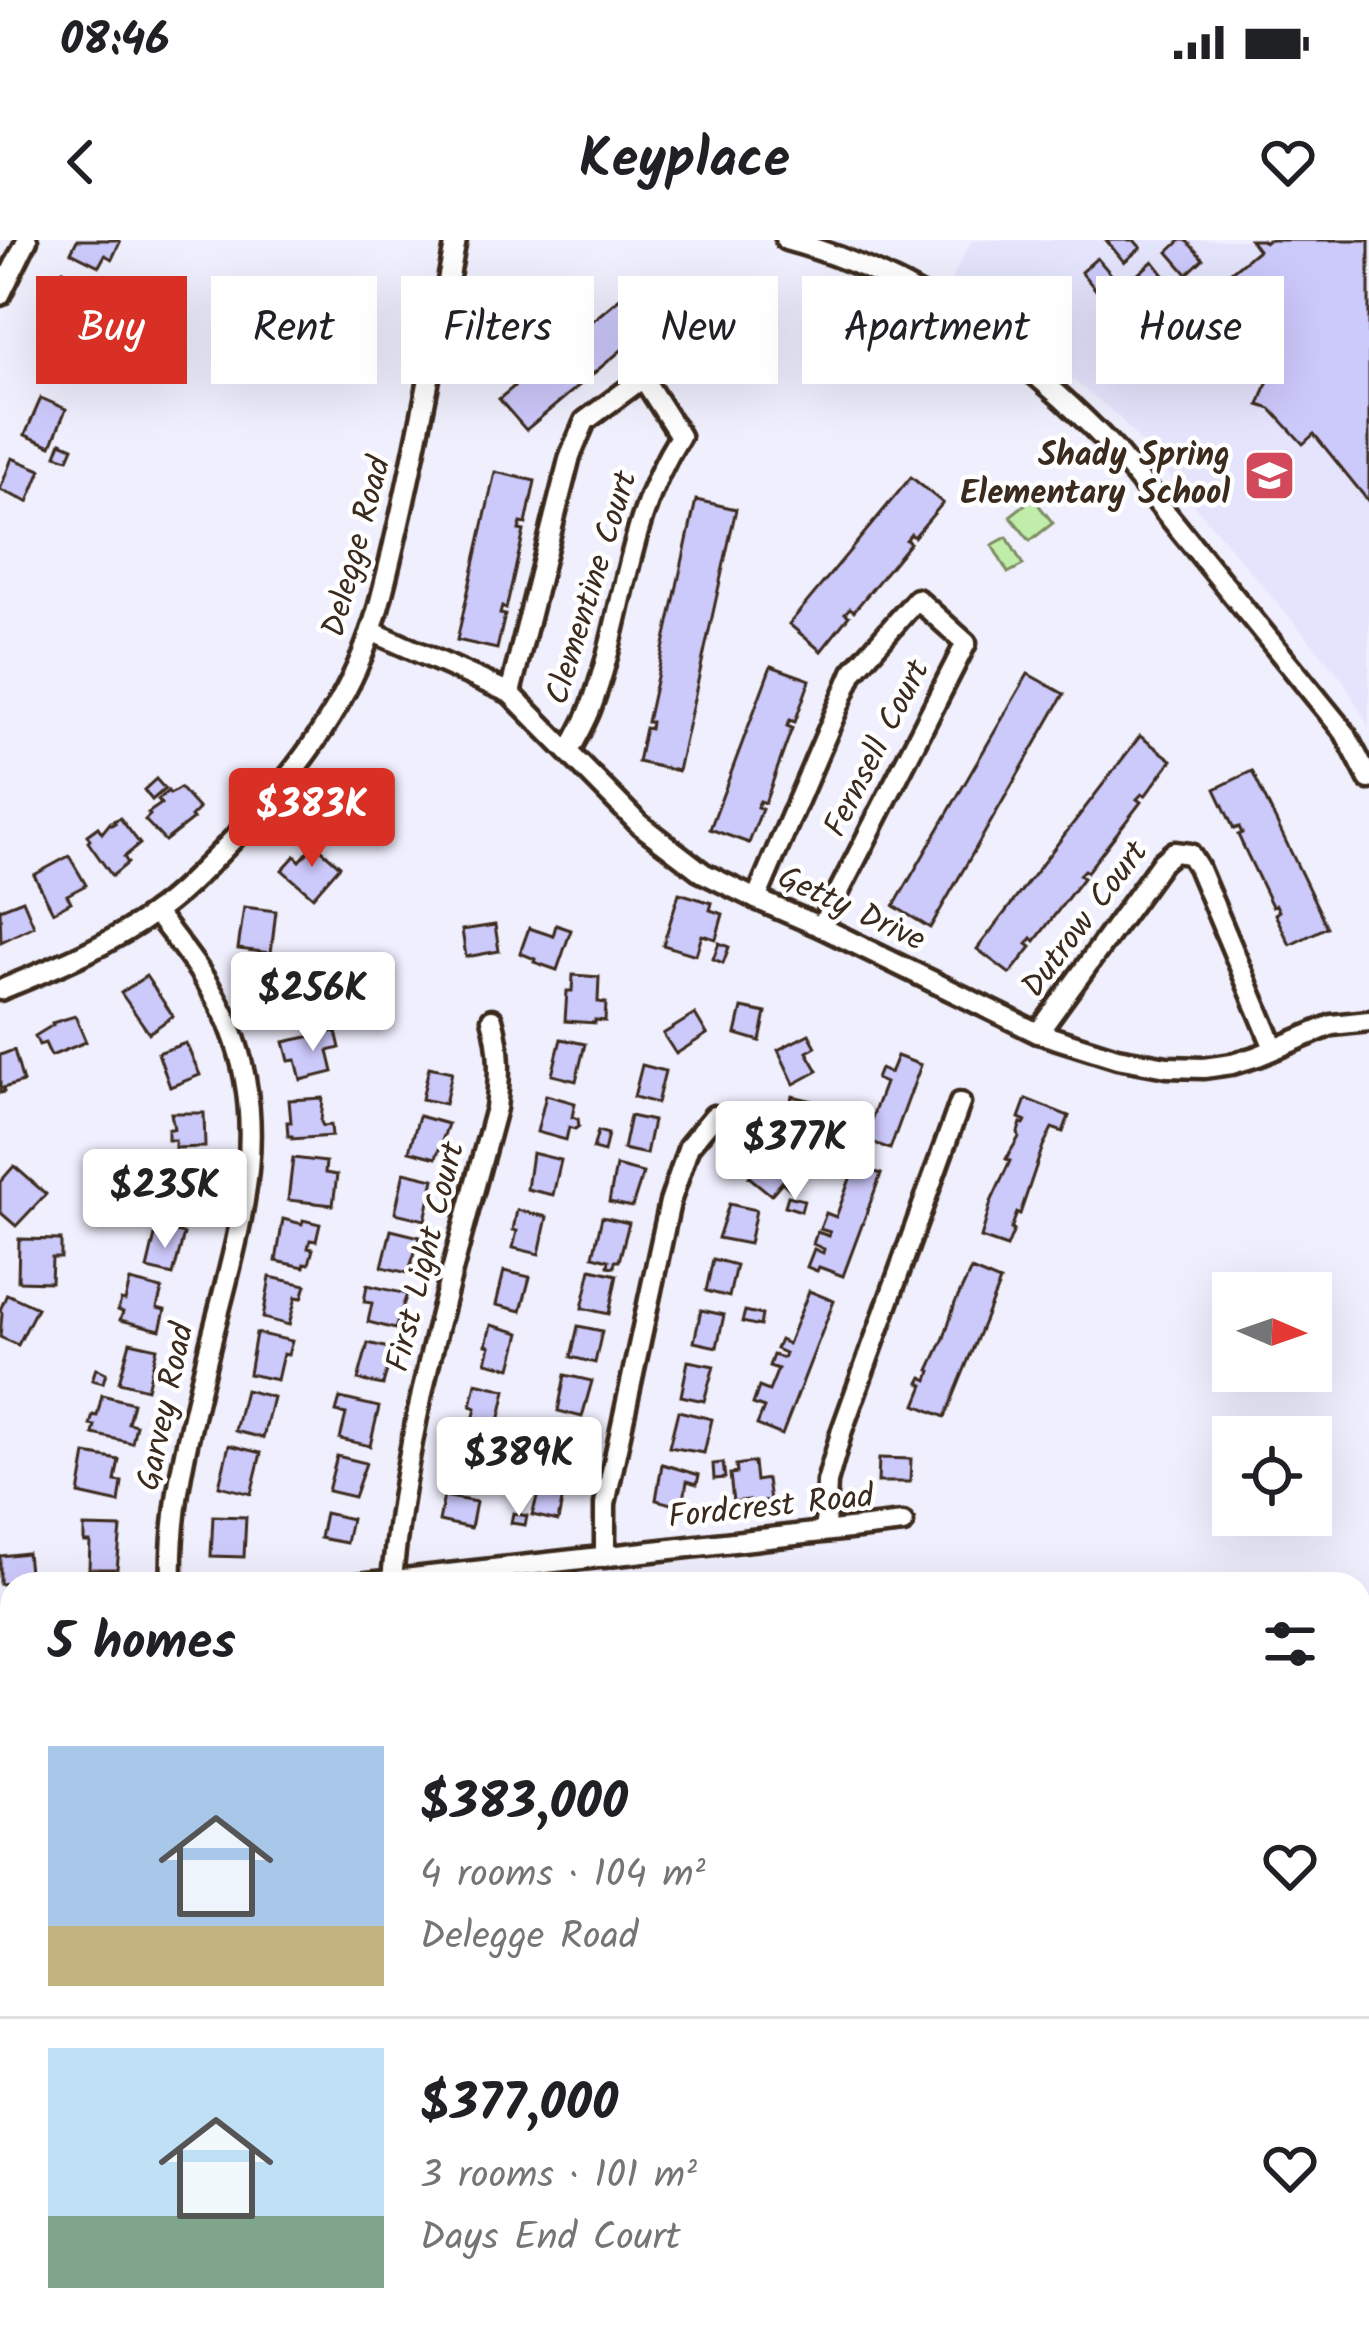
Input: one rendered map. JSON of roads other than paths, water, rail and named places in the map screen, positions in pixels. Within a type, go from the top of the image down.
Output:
[{"type":"street","points":[[0,295],[27,240]]},
{"type":"street","name":"Delegge Road","points":[[0,990],[53,968],[155,912],[232,840],[292,773],[342,696],[371,631],[407,488],[456,240]]},
{"type":"street","points":[[786,240],[916,291],[1009,353],[1084,418],[1346,733],[1369,779]]},
{"type":"street","name":"Clementine Court","points":[[510,693],[577,439],[585,421],[643,378],[680,436],[644,507],[598,685],[569,752]]},
{"type":"street","name":"Fernsell Court","points":[[756,899],[853,672],[917,599],[966,643],[821,927]]},
{"type":"street","name":"Getty Drive","points":[[371,631],[510,693],[639,824],[703,873],[1038,1033],[1095,1053],[1167,1067],[1204,1068],[1232,1064],[1332,1025],[1369,1021]]},
{"type":"street","name":"Dutrow Court","points":[[1038,1033],[1162,862],[1182,852],[1190,854],[1198,866],[1274,1048]]},
{"type":"street","name":"Garvey Road","points":[[155,912],[229,1023],[245,1074],[251,1144],[244,1210],[177,1496],[172,1572]]},
{"type":"street","name":"First Light Court","points":[[393,1572],[400,1500],[449,1282],[496,1108],[500,1051],[492,1019]]},
{"type":"street","points":[[825,1530],[827,1482],[842,1430],[960,1103]]},
{"type":"street","points":[[605,1557],[605,1504],[670,1202],[689,1146],[714,1117]]},
{"type":"street","name":"Fordcrest Road","points":[[528,1572],[605,1557],[903,1523]]},
{"type":"place","name":"Shady Spring Elementary School","points":[[1269,475]]}]
